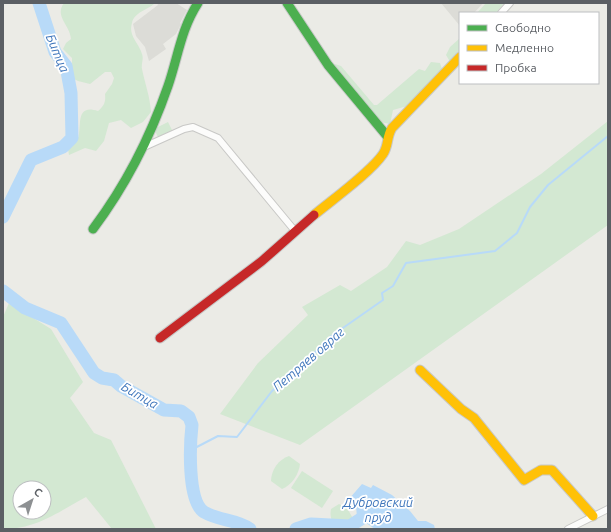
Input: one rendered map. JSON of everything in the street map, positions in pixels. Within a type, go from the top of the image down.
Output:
[{"type":"street","points":[[93,229],[120,192],[144,148],[169,84],[181,33],[190,13],[198,3]]},
{"type":"street","points":[[287,3],[328,65],[387,136]]},
{"type":"street","points":[[502,12],[510,3]]},
{"type":"street","points":[[160,338],[262,261],[295,231],[369,169],[383,154],[387,145],[387,136],[392,128],[459,58]]},
{"type":"street","points":[[144,148],[184,129],[193,127],[218,138],[295,231]]},
{"type":"street","points":[[420,370],[461,409],[474,418],[524,480],[540,469],[545,468],[552,470],[593,516]]},
{"type":"street","points":[[568,529],[608,509]]},
{"type":"shaded area","points":[[157,3],[176,3],[187,10],[176,34],[163,44],[166,49],[149,61],[145,47],[136,36],[133,24],[158,5]]},
{"type":"shaded area","points":[[441,3],[483,3],[475,12],[459,12],[459,25]]},
{"type":"green space","points":[[64,3],[155,3],[135,16],[131,28],[131,32],[143,56],[142,69],[149,95],[151,112],[143,122],[131,128],[121,120],[109,123],[104,141],[96,151],[85,148],[69,155],[68,149],[78,139],[81,115],[86,110],[91,109],[98,111],[102,107],[105,102],[105,94],[114,78],[111,72],[105,72],[90,84],[72,78],[72,58],[63,49],[66,43],[71,39],[61,12],[61,8]]},
{"type":"green space","points":[[486,3],[504,3],[497,12],[478,12]]},
{"type":"green space","points":[[459,39],[459,52],[452,60],[449,60],[446,55],[450,47]]},
{"type":"green space","points":[[431,62],[440,63],[442,69],[407,106],[393,110],[390,124],[380,122],[333,66],[335,64],[341,66],[374,105],[377,105],[419,69],[425,71]]},
{"type":"green space","points":[[608,121],[608,225],[300,445],[220,414],[258,363],[308,315],[302,307],[340,285],[351,291],[387,267],[406,241],[420,245],[459,229],[541,174]]},
{"type":"green space","points":[[168,122],[172,130],[158,137],[154,129]]},
{"type":"green space","points":[[9,303],[51,329],[83,382],[70,398],[94,433],[111,440],[156,529],[112,529],[86,497],[52,516],[52,480],[12,480],[12,520],[44,520],[26,526],[3,529],[3,317]]},
{"type":"green space","points":[[289,456],[300,464],[297,475],[292,482],[282,489],[271,481],[271,477],[279,462],[285,457]]},
{"type":"green space","points":[[302,471],[333,491],[322,508],[291,488]]},
{"type":"green space","points":[[339,504],[347,508],[359,529],[333,529],[331,509]]},
{"type":"water","name":"Дубровский пруд","points":[[362,484],[371,488],[373,485],[392,495],[410,511],[418,521],[426,521],[434,525],[435,529],[375,529],[357,517],[356,506],[349,499]]},
{"type":"waterway","name":"Битца","points":[[3,217],[31,160],[63,147],[72,138],[71,93],[66,66],[55,52],[39,3]]},
{"type":"waterway","name":"Петряев овраг","points":[[191,450],[218,436],[237,437],[272,391],[297,371],[330,337],[383,300],[382,293],[393,286],[406,263],[495,251],[517,233],[530,207],[548,185],[608,136]]},
{"type":"waterway","name":"Битца","points":[[3,291],[25,308],[61,323],[94,373],[102,378],[114,380],[121,386],[164,410],[181,411],[189,417],[192,425],[190,458],[192,484],[199,506],[204,512],[210,515],[239,523],[250,529]]},
{"type":"waterway","name":"Битца","points":[[296,529],[311,524],[350,526],[370,513],[398,529]]},
{"type":"traffic: fast","points":[[93,229],[116,195],[145,142],[168,86],[184,33],[192,13],[198,3]]},
{"type":"traffic: fast","points":[[287,3],[328,65],[387,136]]},
{"type":"traffic: slow","points":[[314,215],[370,169],[385,151],[392,128],[459,58]]},
{"type":"traffic: slow","points":[[420,370],[461,409],[474,418],[524,480],[541,470],[552,470],[593,516]]},
{"type":"traffic: jam","points":[[160,338],[262,261],[314,215]]}]
